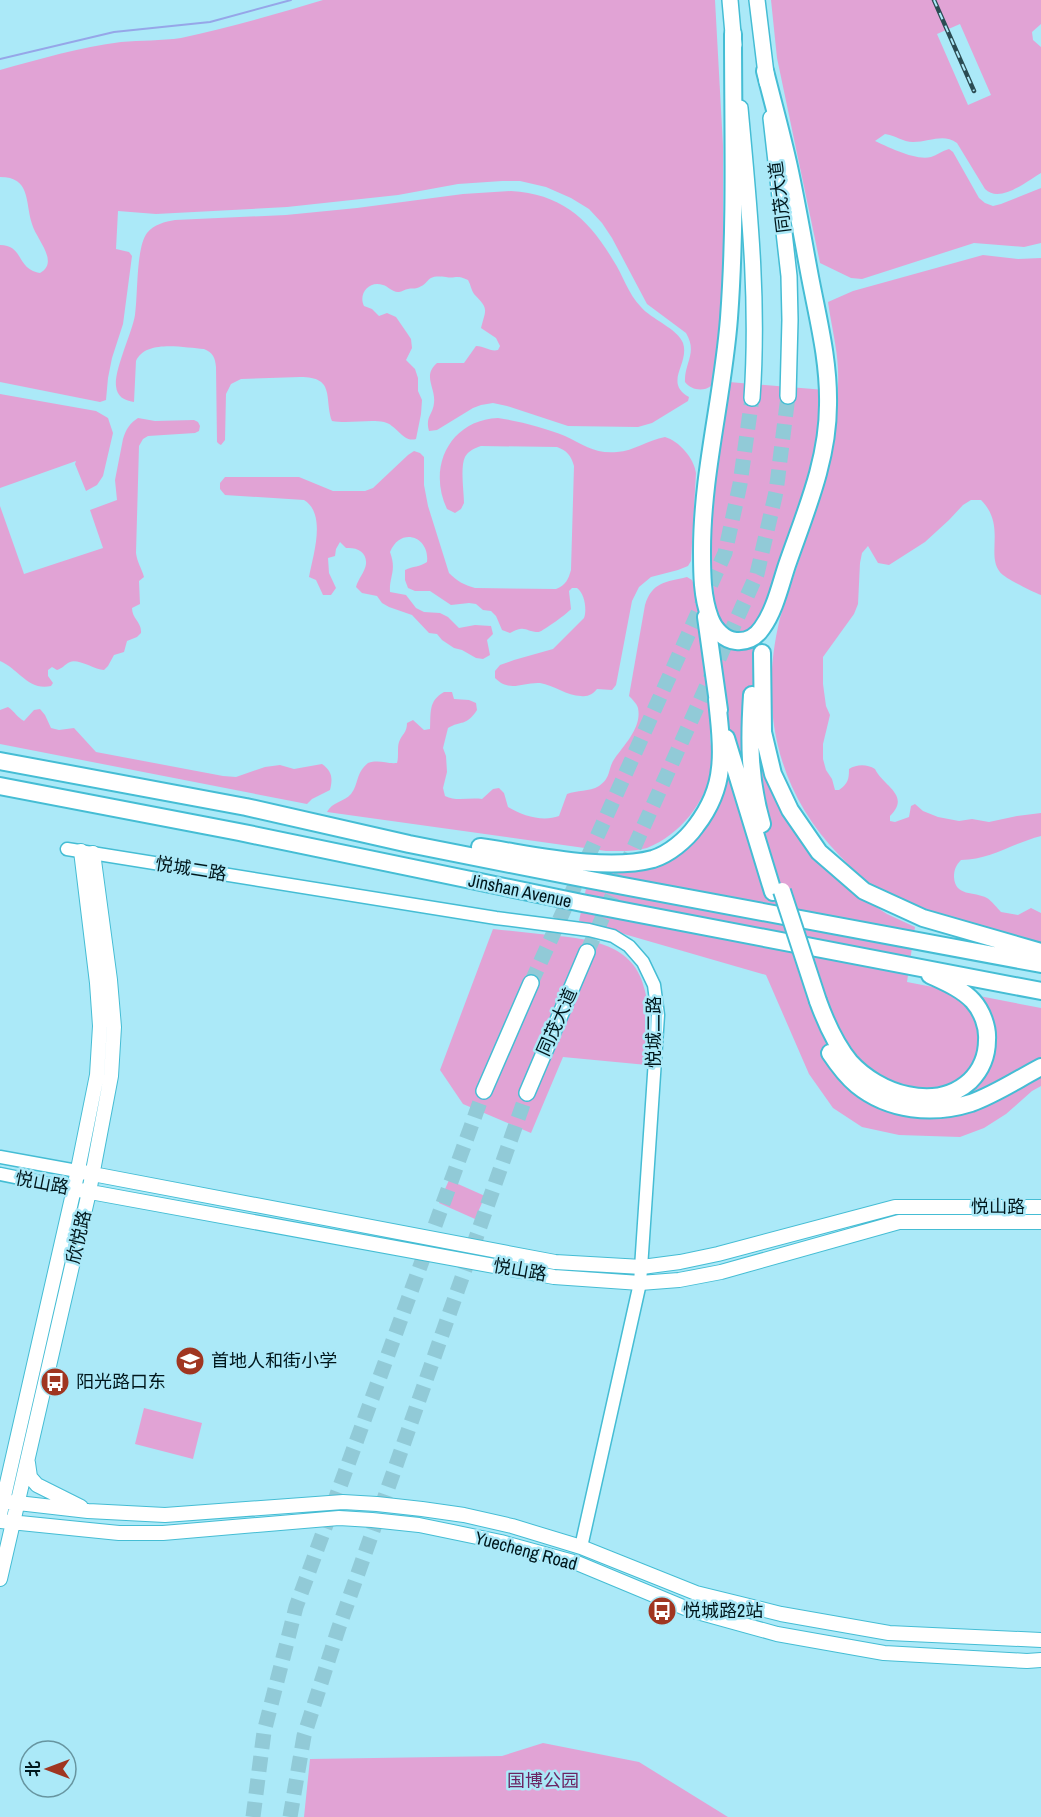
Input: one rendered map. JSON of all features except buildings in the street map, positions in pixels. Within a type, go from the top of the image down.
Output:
[{"type":"highway","points":[[733,34],[734,217],[731,285],[725,359],[705,482],[702,544],[707,638],[727,744],[813,1001],[818,1030],[828,1050],[856,1085],[891,1104],[926,1110],[955,1107],[986,1096],[1041,1067]]},
{"type":"highway","points":[[765,71],[793,189],[824,351],[828,399],[827,427],[818,474],[771,613],[753,684],[750,729],[751,777],[777,891]]},
{"type":"highway","points":[[703,589],[712,624],[731,641],[746,641],[752,638],[762,628],[771,613]]},
{"type":"highway","points":[[762,653],[763,732],[773,774],[790,810],[819,852],[864,891],[923,918],[1041,952]]},
{"type":"highway","points":[[409,844],[448,843],[590,863],[627,863],[655,858],[675,847],[691,833],[712,800],[720,767],[717,699]]},
{"type":"highway","name":"Jinshan Avenue","points":[[0,761],[246,807],[409,844],[610,884],[1041,964]]},
{"type":"highway","name":"Jinshan Avenue","points":[[0,786],[239,832],[582,903],[1041,991]]},
{"type":"highway","points":[[813,1001],[837,1045],[865,1076],[896,1092],[911,1096],[941,1096],[954,1092],[973,1078],[984,1059],[987,1035],[984,1022],[973,1001],[959,990],[914,966]]},
{"type":"main road","name":"同茂大道","points":[[757,0],[789,276],[788,396]]},
{"type":"main road","name":"同茂大道","points":[[730,1],[754,277],[756,320],[752,398]]},
{"type":"main road","name":"欣悦路","points":[[0,1579],[6,1522],[5,1505],[97,1075],[100,1026],[87,852]]},
{"type":"main road","name":"欣悦路","points":[[5,1505],[27,1460],[89,1192],[111,1076],[114,1027],[110,980],[87,852]]},
{"type":"main road","name":"同茂大道","points":[[526,1093],[588,952]]},
{"type":"main road","points":[[484,1091],[531,983]]},
{"type":"main road","name":"悦山路","points":[[78,1171],[555,1262],[642,1267],[718,1254],[895,1207],[1041,1207]]},
{"type":"main road","name":"悦山路","points":[[74,1189],[554,1277],[640,1283],[679,1280],[721,1272],[899,1222],[1041,1222]]},
{"type":"main road","points":[[27,1460],[30,1477],[37,1485],[88,1511]]},
{"type":"main road","name":"Yuecheng Road","points":[[5,1505],[165,1515],[343,1502],[464,1515],[512,1526],[581,1547],[696,1593],[780,1614],[889,1633],[1041,1640]]},
{"type":"main road","name":"Yuecheng Road","points":[[6,1522],[119,1533],[163,1533],[339,1518],[419,1525],[501,1542],[577,1563],[690,1610],[777,1634],[885,1653],[1041,1660]]},
{"type":"street","name":"悦城二路","points":[[67,849],[496,918],[589,930],[613,936],[629,946],[643,962],[654,985],[658,1015],[642,1267],[581,1547]]},
{"type":"street","name":"悦山路","points":[[0,1157],[78,1171]]},
{"type":"street","name":"悦山路","points":[[0,1174],[74,1189]]},
{"type":"green space","points":[[323,0],[715,0],[723,146],[723,284],[719,336],[711,386],[697,389],[685,382],[691,352],[686,333],[647,304],[612,238],[589,209],[546,187],[520,181],[458,184],[398,195],[287,207],[156,214],[118,211],[116,249],[129,252],[132,256],[123,324],[112,358],[106,400],[100,402],[0,382],[0,245],[13,249],[32,271],[40,273],[48,263],[45,250],[34,230],[22,186],[10,178],[0,177],[0,70],[106,44],[181,38]]},
{"type":"green space","points":[[771,0],[1041,0],[1041,24],[1032,32],[1033,40],[1041,47],[1041,173],[1006,193],[991,193],[985,189],[957,143],[952,140],[941,138],[909,142],[885,134],[875,141],[902,153],[925,158],[949,149],[953,152],[979,198],[993,206],[1041,188],[1041,243],[1024,247],[974,243],[862,279],[851,278],[820,263],[777,58]],"holes":[[[960,24],[991,95],[968,105],[937,34]]]},
{"type":"green space","points":[[511,191],[545,197],[559,203],[594,232],[613,260],[636,302],[676,333],[683,343],[684,351],[678,385],[689,397],[688,401],[652,423],[638,427],[568,426],[493,403],[473,408],[437,430],[429,431],[428,422],[434,403],[430,373],[437,363],[464,363],[476,346],[498,350],[500,346],[496,338],[481,328],[484,306],[473,292],[468,280],[439,276],[431,278],[422,286],[400,292],[383,285],[373,284],[366,289],[362,297],[364,306],[372,309],[379,316],[387,313],[396,317],[411,339],[412,348],[406,360],[415,369],[418,391],[422,400],[416,439],[407,438],[393,426],[384,422],[332,421],[324,385],[311,378],[300,377],[241,379],[231,384],[226,394],[225,440],[221,445],[217,442],[216,364],[211,354],[204,349],[166,346],[148,350],[136,361],[134,402],[119,395],[116,379],[135,315],[141,249],[147,233],[156,225],[175,220],[286,215],[463,194]]},
{"type":"green space","points":[[983,255],[1018,259],[1041,258],[1041,595],[1006,577],[997,568],[993,521],[989,510],[981,500],[971,500],[963,505],[925,542],[889,565],[878,563],[868,546],[862,553],[858,604],[854,614],[823,657],[823,684],[826,706],[830,715],[823,744],[823,759],[835,790],[839,790],[846,783],[849,769],[852,767],[865,765],[875,769],[897,797],[896,809],[890,816],[890,821],[895,822],[909,817],[911,806],[915,804],[923,811],[938,817],[959,821],[972,819],[989,822],[1041,813],[1041,836],[982,857],[961,860],[954,872],[954,877],[961,891],[987,898],[1001,912],[1018,915],[1031,908],[1041,913],[1041,942],[925,911],[889,895],[862,877],[817,829],[800,802],[787,774],[778,744],[773,714],[771,682],[780,618],[820,495],[834,432],[838,369],[828,302],[853,291]]},
{"type":"green space","points":[[729,382],[825,390],[815,466],[765,607],[754,657],[768,771],[864,899],[887,914],[915,927],[907,982],[1041,1008],[1041,1086],[984,1128],[960,1137],[899,1135],[862,1127],[833,1108],[809,1074],[766,975],[579,921],[590,870],[679,851],[726,772],[712,567],[712,523],[720,433]]},
{"type":"green space","points":[[0,394],[96,411],[108,418],[113,433],[103,476],[97,485],[86,491],[75,464],[76,461],[0,488]]},
{"type":"green space","points":[[138,418],[155,421],[194,420],[200,426],[199,431],[195,433],[148,436],[139,446],[136,553],[144,577],[139,581],[140,604],[132,608],[141,633],[127,641],[124,652],[114,655],[104,670],[73,661],[57,670],[52,667],[48,670],[48,676],[53,683],[51,686],[36,685],[0,661],[0,506],[24,574],[103,548],[90,510],[117,500],[115,480],[123,439],[125,432]]},
{"type":"green space","points":[[498,418],[549,430],[602,452],[623,451],[665,437],[680,446],[695,467],[691,561],[688,566],[678,570],[651,577],[639,587],[632,601],[616,685],[612,690],[597,689],[588,696],[576,696],[540,683],[511,686],[495,678],[495,671],[500,665],[553,649],[584,618],[585,602],[577,588],[569,591],[571,609],[550,625],[539,632],[523,629],[510,633],[502,630],[496,616],[491,611],[483,610],[476,604],[451,605],[430,591],[415,591],[408,588],[405,570],[427,562],[427,553],[420,541],[407,537],[401,539],[390,552],[393,569],[390,592],[406,595],[416,608],[424,612],[440,613],[448,617],[459,628],[475,625],[491,626],[493,634],[487,640],[490,655],[483,659],[476,658],[454,648],[437,634],[429,633],[412,615],[389,607],[377,596],[362,593],[356,587],[365,567],[365,556],[354,548],[346,548],[340,542],[335,556],[328,558],[329,573],[336,588],[331,595],[323,595],[316,580],[309,577],[317,525],[311,506],[304,500],[225,495],[220,489],[220,483],[225,477],[299,477],[333,491],[365,491],[373,488],[414,451],[424,457],[424,485],[428,506],[449,573],[467,586],[475,588],[556,589],[566,582],[571,570],[574,466],[566,452],[557,447],[481,446],[465,457],[462,473],[464,503],[461,509],[455,513],[447,509],[441,493],[442,462],[447,448],[455,437],[467,427],[481,421]]},
{"type":"green space","points":[[687,577],[692,580],[695,587],[712,717],[710,735],[712,764],[709,781],[697,805],[690,816],[670,835],[647,848],[606,851],[327,812],[351,794],[361,771],[368,763],[376,761],[397,763],[399,742],[407,723],[413,720],[424,730],[430,729],[431,708],[435,699],[444,692],[452,692],[454,699],[476,703],[477,710],[466,721],[448,728],[443,748],[447,772],[443,788],[445,796],[454,799],[482,799],[493,789],[499,788],[504,793],[508,807],[514,810],[540,818],[559,816],[567,794],[591,789],[603,783],[613,762],[632,735],[639,715],[637,706],[629,696],[645,605],[656,587]]},
{"type":"green space","points":[[8,707],[24,721],[34,710],[40,709],[51,728],[59,730],[74,728],[96,752],[223,776],[236,777],[265,767],[280,765],[294,769],[322,764],[331,775],[330,790],[307,804],[0,744],[0,710]]},
{"type":"green space","points":[[493,929],[579,939],[608,947],[621,953],[640,975],[647,1000],[647,1065],[563,1057],[531,1133],[463,1104],[440,1070]]},
{"type":"green space","points":[[449,1180],[485,1196],[475,1219],[439,1203]]},
{"type":"green space","points":[[144,1408],[202,1423],[193,1459],[135,1444]]},
{"type":"green space","name":"国博公园","points":[[543,1743],[639,1762],[728,1817],[304,1817],[310,1759],[502,1756]]},
{"type":"waterway","points":[[0,59],[114,32],[210,22],[291,0]]},
{"type":"tunnel","points":[[587,952],[757,574],[776,492],[788,396]]},
{"type":"tunnel","points":[[531,983],[725,553],[740,484],[752,398]]},
{"type":"tunnel","points":[[253,1817],[264,1732],[296,1607],[484,1091]]},
{"type":"tunnel","points":[[290,1817],[304,1736],[338,1630],[527,1093]]},
{"type":"railway","points":[[934,0],[974,91]]},
{"type":"place","name":"首地人和街小学","points":[[190,1361]]},
{"type":"place","name":"阳光路口东","points":[[55,1382]]},
{"type":"place","name":"悦城路2站","points":[[662,1611]]}]
